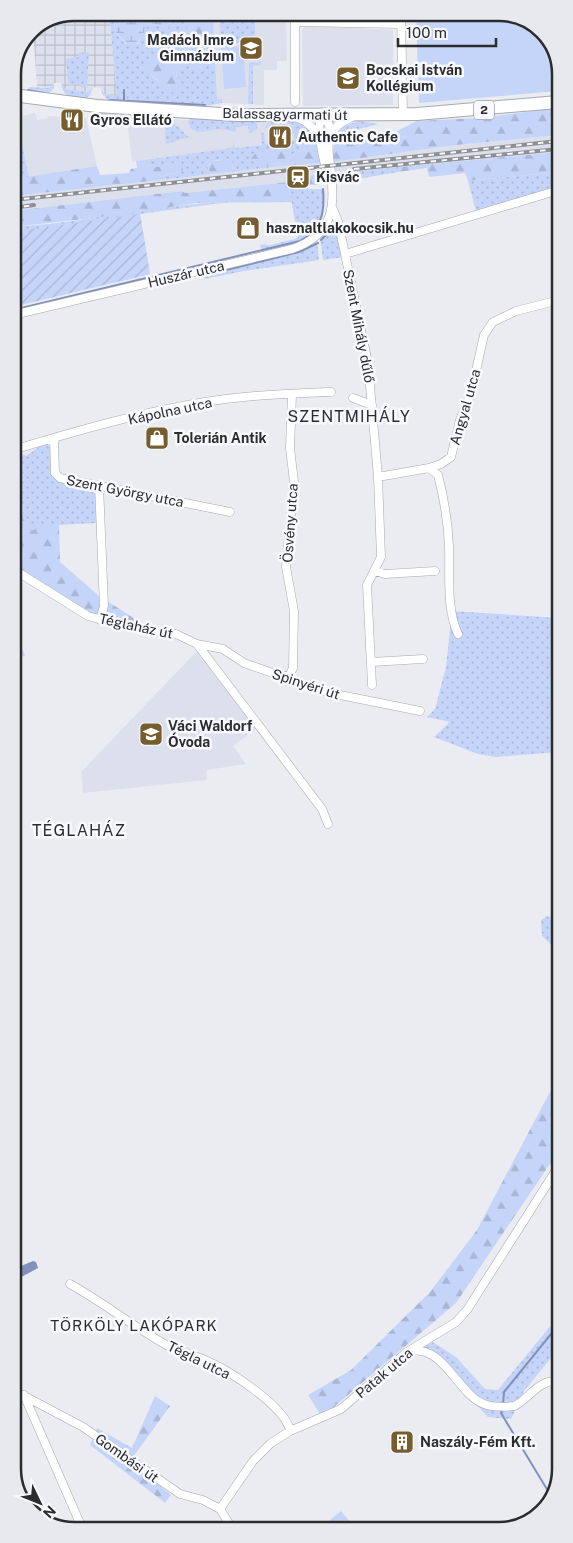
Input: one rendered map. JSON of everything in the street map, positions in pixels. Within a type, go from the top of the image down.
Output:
[{"type":"main road","name":"Balassagyarmati út","points":[[21,96],[121,108],[214,112],[237,115],[323,116],[445,113],[552,103]]},
{"type":"street","points":[[295,102],[294,22],[401,24],[403,114]]},
{"type":"street","points":[[289,115],[306,122],[318,133]]},
{"type":"street","points":[[330,135],[339,124],[357,115]]},
{"type":"street","points":[[323,116],[318,126],[318,133],[332,204]]},
{"type":"street","name":"Huszár utca","points":[[21,312],[304,245],[317,238],[325,228],[332,204],[329,125],[323,116]]},
{"type":"street","points":[[345,254],[552,192]]},
{"type":"street","name":"Szent Mihály dűlő","points":[[332,204],[338,221],[368,363],[372,404],[378,477],[381,557],[367,585],[372,685]]},
{"type":"street","name":"Angyal utca","points":[[429,468],[442,464],[451,457],[460,420],[471,392],[484,335],[493,322],[516,311],[552,302]]},
{"type":"street","name":"Kápolna utca","points":[[21,448],[54,438],[195,405],[254,396],[331,392]]},
{"type":"street","name":"Ösvény utca","points":[[284,677],[290,674],[293,668],[294,611],[286,567],[294,482],[290,448],[292,394]]},
{"type":"street","points":[[353,398],[372,404]]},
{"type":"street","name":"Szent György utca","points":[[54,438],[55,473],[57,476],[230,512]]},
{"type":"street","points":[[378,477],[429,468],[438,475],[444,498],[449,544],[452,622],[458,634]]},
{"type":"street","points":[[99,485],[104,606],[100,620]]},
{"type":"street","points":[[375,571],[385,574],[435,572]]},
{"type":"street","name":"Téglaház út","points":[[21,574],[88,616],[128,627],[176,634],[197,644],[322,809],[324,819],[328,824]]},
{"type":"street","name":"Spinyéri út","points":[[197,644],[223,649],[244,663],[330,693],[420,711]]},
{"type":"street","points":[[371,662],[423,659]]},
{"type":"street","name":"Patak utca","points":[[220,1509],[260,1453],[290,1432],[341,1410],[407,1352],[456,1322],[467,1310],[552,1177]]},
{"type":"street","name":"Tégla utca","points":[[70,1284],[169,1347],[206,1360],[225,1370],[273,1407],[288,1422],[290,1432]]},
{"type":"street","points":[[407,1352],[417,1350],[430,1354],[475,1399],[486,1405],[514,1406],[543,1384],[552,1382]]},
{"type":"street","name":"Gombási út","points":[[21,1394],[84,1427],[180,1494],[203,1500],[220,1509]]},
{"type":"street","points":[[24,1395],[80,1522]]},
{"type":"street","points":[[220,1509],[228,1522]]},
{"type":"shaded area","points":[[110,21],[117,96],[104,94],[101,88],[93,87],[89,92],[65,89],[61,83],[54,83],[50,88],[37,86],[34,40],[39,34],[54,25],[64,22]]},
{"type":"shaded area","name":"Madách Imre Gimnázium","points":[[213,21],[286,21],[287,61],[277,61],[277,70],[264,70],[264,105],[222,103],[222,99],[217,99]]},
{"type":"shaded area","name":"Bocskai István Kollégium","points":[[306,26],[393,30],[393,105],[303,106],[302,30]]},
{"type":"shaded area","points":[[35,113],[37,120],[48,118],[47,116],[86,118],[97,166],[29,177],[21,140],[21,116]]},
{"type":"shaded area","points":[[127,119],[293,122],[295,141],[132,162]]},
{"type":"shaded area","points":[[552,136],[552,153],[333,173],[332,162],[456,145]]},
{"type":"shaded area","points":[[21,148],[27,177],[21,178]]},
{"type":"shaded area","points":[[310,163],[321,163],[322,174],[300,177],[288,182],[185,193],[182,191],[21,210],[21,195]]},
{"type":"shaded area","points":[[199,649],[257,728],[233,746],[246,764],[207,770],[206,780],[83,793],[81,772]]},
{"type":"shaded area","points":[[33,1261],[36,1262],[38,1268],[21,1277],[21,1266]]},
{"type":"green space","points":[[110,21],[116,21],[114,26],[117,34],[126,44],[138,44],[145,27],[152,23],[169,29],[170,21],[190,21],[184,44],[185,54],[191,63],[202,72],[199,37],[214,36],[217,99],[222,99],[222,103],[206,106],[110,102],[103,95],[100,88],[104,94],[117,96]],"holes":[[[152,45],[166,46],[174,49],[184,58],[176,73],[178,79],[158,81],[148,73],[149,62],[154,58],[155,49]]]},
{"type":"green space","points":[[116,21],[172,21],[174,26],[169,29],[152,23],[148,26],[138,43],[131,48],[117,34],[114,26]]},
{"type":"green space","points":[[189,21],[213,21],[214,36],[199,37],[202,72],[198,73],[194,70],[188,62],[185,53],[184,38]]},
{"type":"green space","points":[[219,21],[255,21],[255,39],[244,40],[244,43],[221,43]]},
{"type":"green space","points":[[416,21],[509,22],[519,25],[534,34],[543,45],[550,61],[552,92],[419,103]]},
{"type":"green space","points":[[156,36],[168,45],[174,38],[179,44],[178,49],[184,58],[184,63],[176,73],[179,86],[176,93],[161,90],[157,85],[158,80],[148,73],[146,67],[154,55],[151,41]]},
{"type":"green space","points":[[243,46],[246,87],[224,89],[221,47]]},
{"type":"green space","points":[[89,52],[87,85],[82,88],[79,84],[69,87],[66,59],[79,57],[78,53]]},
{"type":"green space","points":[[261,62],[261,65],[253,66],[253,104],[248,104],[249,63]]},
{"type":"green space","points":[[54,83],[54,88],[48,94],[28,92],[29,87],[50,88]]},
{"type":"green space","points":[[61,83],[65,89],[88,92],[93,87],[90,95],[84,100],[66,94]]},
{"type":"green space","points":[[552,109],[552,136],[456,145],[332,162],[335,135],[353,130],[374,144],[416,121],[479,118]]},
{"type":"green space","points":[[102,113],[127,115],[140,119],[99,119]]},
{"type":"green space","points":[[156,116],[167,117],[189,137],[166,144],[164,119],[155,120]]},
{"type":"green space","points":[[192,117],[257,121],[257,129],[249,134],[248,126],[236,127],[236,132],[219,129],[201,132],[190,127],[188,121]]},
{"type":"green space","points":[[269,120],[295,121],[303,124],[310,139],[310,145],[291,158],[280,149],[255,154],[267,166],[279,162],[283,166],[231,172],[235,165],[224,160],[217,160],[207,166],[211,174],[160,180],[160,177],[183,170],[177,162],[160,167],[146,165],[144,160],[225,149],[233,147],[233,142],[235,148],[262,145],[261,133],[264,133],[265,144],[295,140],[291,124],[269,125],[264,130]]},
{"type":"green space","points":[[359,121],[379,124],[335,135],[343,126]]},
{"type":"green space","points":[[303,124],[317,138],[321,163],[283,166],[279,162],[267,166],[257,165],[251,159],[255,154],[280,149],[291,158],[310,145],[310,139]]},
{"type":"green space","points":[[21,139],[29,177],[21,178]]},
{"type":"green space","points":[[552,153],[552,173],[468,181],[465,173],[429,177],[427,168],[398,172],[398,167]]},
{"type":"green space","points":[[144,160],[146,165],[160,167],[177,162],[183,165],[183,170],[160,177],[160,180],[21,195],[21,178],[97,166],[100,175],[129,173],[131,169],[137,168],[136,161]]},
{"type":"green space","points":[[213,161],[232,161],[235,165],[231,172],[211,174],[207,166]]},
{"type":"green space","points":[[398,167],[398,172],[352,180],[342,172]]},
{"type":"green space","points":[[342,172],[352,180],[338,181],[338,184],[334,174]]},
{"type":"green space","points":[[552,173],[552,197],[477,215],[468,181]]},
{"type":"green space","points":[[322,174],[319,185],[310,185],[300,179],[300,177]]},
{"type":"green space","points":[[295,181],[309,189],[323,189],[321,218],[309,235],[300,241],[263,253],[260,245],[266,244],[267,246],[298,238],[288,182]]},
{"type":"green space","points":[[288,182],[292,202],[195,203],[126,214],[21,226],[21,210],[182,191],[185,193]]},
{"type":"green space","points":[[229,202],[140,214],[150,274],[118,282],[108,219],[21,232],[21,226],[67,222],[202,203]]},
{"type":"green space","points":[[140,214],[150,274],[21,305],[21,231]]},
{"type":"green space","points":[[330,223],[335,225],[343,257],[323,260],[320,237]]},
{"type":"green space","points":[[317,240],[319,260],[204,279],[203,274],[293,252]]},
{"type":"green space","points":[[43,444],[48,444],[51,450],[52,477],[58,481],[92,487],[95,491],[96,523],[59,525],[21,546],[21,454],[26,456]]},
{"type":"green space","points":[[21,509],[33,531],[37,526],[59,525],[60,562],[99,596],[148,627],[101,620],[21,571]]},
{"type":"green space","points":[[452,611],[552,618],[552,753],[496,757],[478,754],[434,737],[450,722],[427,717],[435,709],[446,667]]},
{"type":"green space","points":[[21,645],[25,656],[21,657]]},
{"type":"green space","points":[[547,916],[552,918],[552,945],[542,936],[541,920]]},
{"type":"green space","points":[[552,1088],[552,1161],[456,1303],[322,1417],[308,1395],[351,1370],[430,1292],[477,1230]]},
{"type":"green space","points":[[552,1324],[552,1357],[524,1391],[511,1419],[488,1417],[431,1356],[413,1352],[433,1342],[456,1357],[485,1389],[498,1390]]},
{"type":"green space","points":[[155,1396],[170,1406],[130,1461],[171,1495],[165,1503],[90,1445],[97,1428],[132,1448]]},
{"type":"green space","points":[[341,1511],[350,1522],[328,1522]]},
{"type":"waterway","points":[[28,90],[43,93]]},
{"type":"waterway","points":[[124,90],[124,100]]},
{"type":"waterway","points":[[110,100],[205,105]]},
{"type":"waterway","points":[[21,308],[300,241],[313,231],[321,219],[323,189]]},
{"type":"waterway","points":[[321,240],[333,228]]},
{"type":"waterway","points":[[222,271],[299,252],[318,243]]},
{"type":"waterway","points":[[503,1405],[504,1392],[552,1333]]},
{"type":"waterway","points":[[502,1410],[501,1413],[547,1490]]},
{"type":"railway","points":[[21,199],[552,142]]},
{"type":"railway","points":[[354,169],[552,150]]},
{"type":"railway","points":[[21,207],[34,205]]},
{"type":"place","name":"Madách Imre Gimnázium","points":[[251,48]]},
{"type":"place","name":"Bocskai István Kollégium","points":[[348,78]]},
{"type":"place","name":"Gyros Ellátó","points":[[72,120]]},
{"type":"place","name":"Authentic Cafe","points":[[280,137]]},
{"type":"place","name":"Kisvác","points":[[298,177]]},
{"type":"place","name":"hasznaltlakokocsik.hu","points":[[248,228]]},
{"type":"place","name":"Tolerián Antik","points":[[157,438]]},
{"type":"place","name":"Váci Waldorf Óvoda","points":[[151,734]]},
{"type":"place","name":"Naszály-Fém Kft.","points":[[402,1442]]},
{"type":"district","name":"SZENTMIHÁLY","points":[[349,416]]},
{"type":"district","name":"TÉGLAHÁZ","points":[[79,830]]},
{"type":"district","name":"TÖRKÖLY LAKÓPARK","points":[[134,1325]]}]
